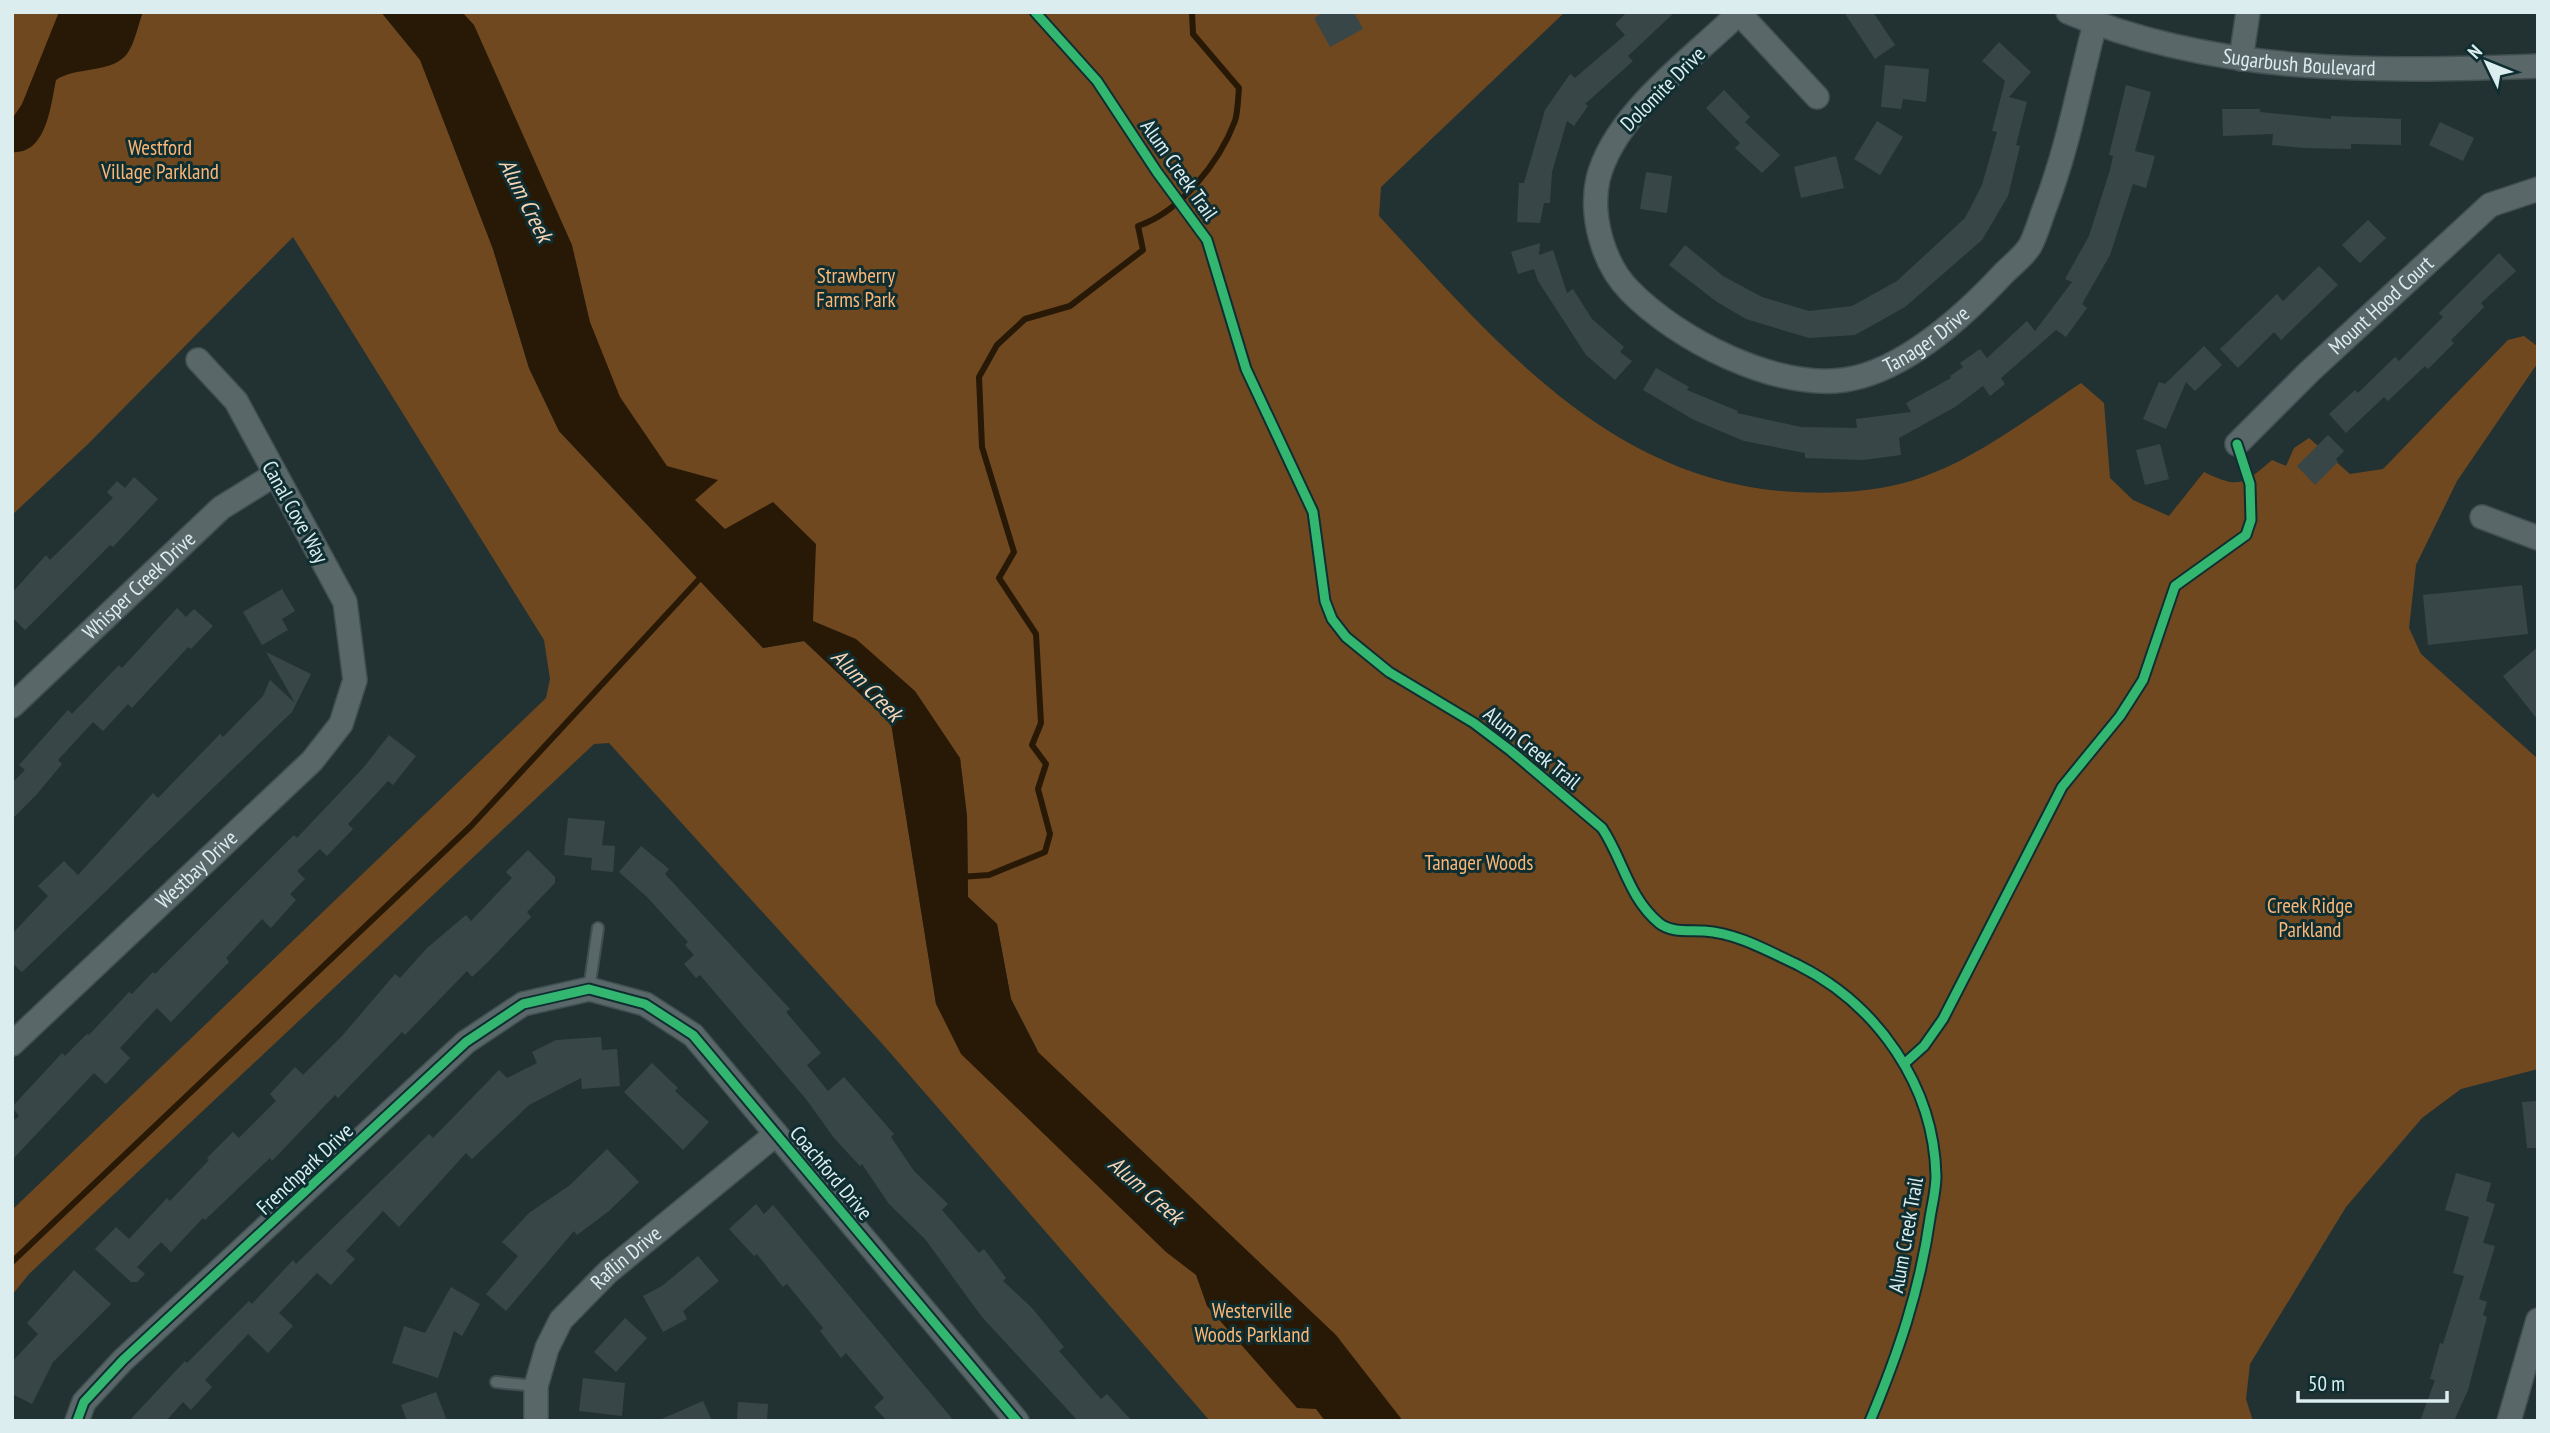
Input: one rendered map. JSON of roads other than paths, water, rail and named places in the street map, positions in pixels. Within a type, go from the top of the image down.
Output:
[{"type":"street","name":"Sugarbush Boulevard","points":[[2068,12],[2095,24],[2241,59],[2398,72],[2538,66]]},
{"type":"street","points":[[2241,59],[2248,12]]},
{"type":"street","points":[[1740,13],[1817,97]]},
{"type":"street","name":"Dolomite Drive","points":[[1608,255],[1599,236],[1595,197],[1611,143],[1634,113],[1740,13]]},
{"type":"street","name":"Tanager Drive","points":[[1608,255],[1628,290],[1657,315],[1717,353],[1793,380],[1845,380],[1894,363],[1967,313],[2029,247],[2062,163],[2095,24]]},
{"type":"street","name":"Mount Hood Court","points":[[2237,444],[2460,230],[2490,205],[2538,189]]},
{"type":"street","name":"Canal Cove Way","points":[[198,360],[236,401],[345,602],[355,680]]},
{"type":"street","name":"Whisper Creek Drive","points":[[12,706],[221,508],[274,475]]},
{"type":"street","points":[[2482,517],[2538,538]]},
{"type":"street","name":"Westbay Drive","points":[[12,1044],[312,761],[341,724],[355,680]]},
{"type":"street","name":"Coachford Drive","points":[[589,989],[645,1004],[693,1035],[1017,1421]]},
{"type":"street","name":"Frenchpark Drive","points":[[77,1421],[84,1402],[123,1360],[466,1042],[523,1004],[589,989]]},
{"type":"street","name":"Raflin Drive","points":[[536,1421],[536,1386],[547,1348],[561,1320],[608,1272],[776,1134]]},
{"type":"street","points":[[2509,1421],[2538,1320]]},
{"type":"lane","points":[[589,989],[598,928]]},
{"type":"lane","points":[[496,1382],[536,1386]]},
{"type":"water","points":[[59,12],[143,12],[132,45],[120,60],[112,65],[74,73],[56,80],[49,114],[40,137],[24,151],[12,152],[12,119],[22,104]]},
{"type":"water","name":"Alum Creek","points":[[381,12],[462,12],[474,25],[572,245],[590,322],[620,397],[667,466],[718,480],[695,500],[725,529],[773,502],[816,544],[813,621],[856,639],[915,691],[960,758],[967,816],[968,897],[997,924],[1011,999],[1038,1052],[1336,1335],[1403,1421],[1325,1421],[1316,1409],[1297,1408],[1207,1306],[1196,1275],[1166,1252],[961,1054],[936,1004],[891,723],[804,641],[763,648],[559,431],[529,368],[493,249],[420,60]]},
{"type":"waterway","points":[[960,877],[989,875],[1045,852],[1050,834],[1038,789],[1046,764],[1032,745],[1041,723],[1036,634],[999,578],[1014,552],[982,447],[979,377],[997,345],[1025,319],[1070,306],[1143,250],[1138,226],[1169,210],[1183,198],[1219,153],[1235,121],[1239,88],[1193,34],[1192,12]]},
{"type":"waterway","points":[[12,1262],[471,826],[703,575]]},
{"type":"park label","name":"Westford Village Parkland","points":[[160,160]]},
{"type":"park label","name":"Strawberry Farms Park","points":[[856,288]]},
{"type":"park label","name":"Tanager Woods","points":[[1479,863]]},
{"type":"park label","name":"Creek Ridge Parkland","points":[[2310,918]]},
{"type":"park label","name":"Westerville Woods Parkland","points":[[1252,1323]]}]
